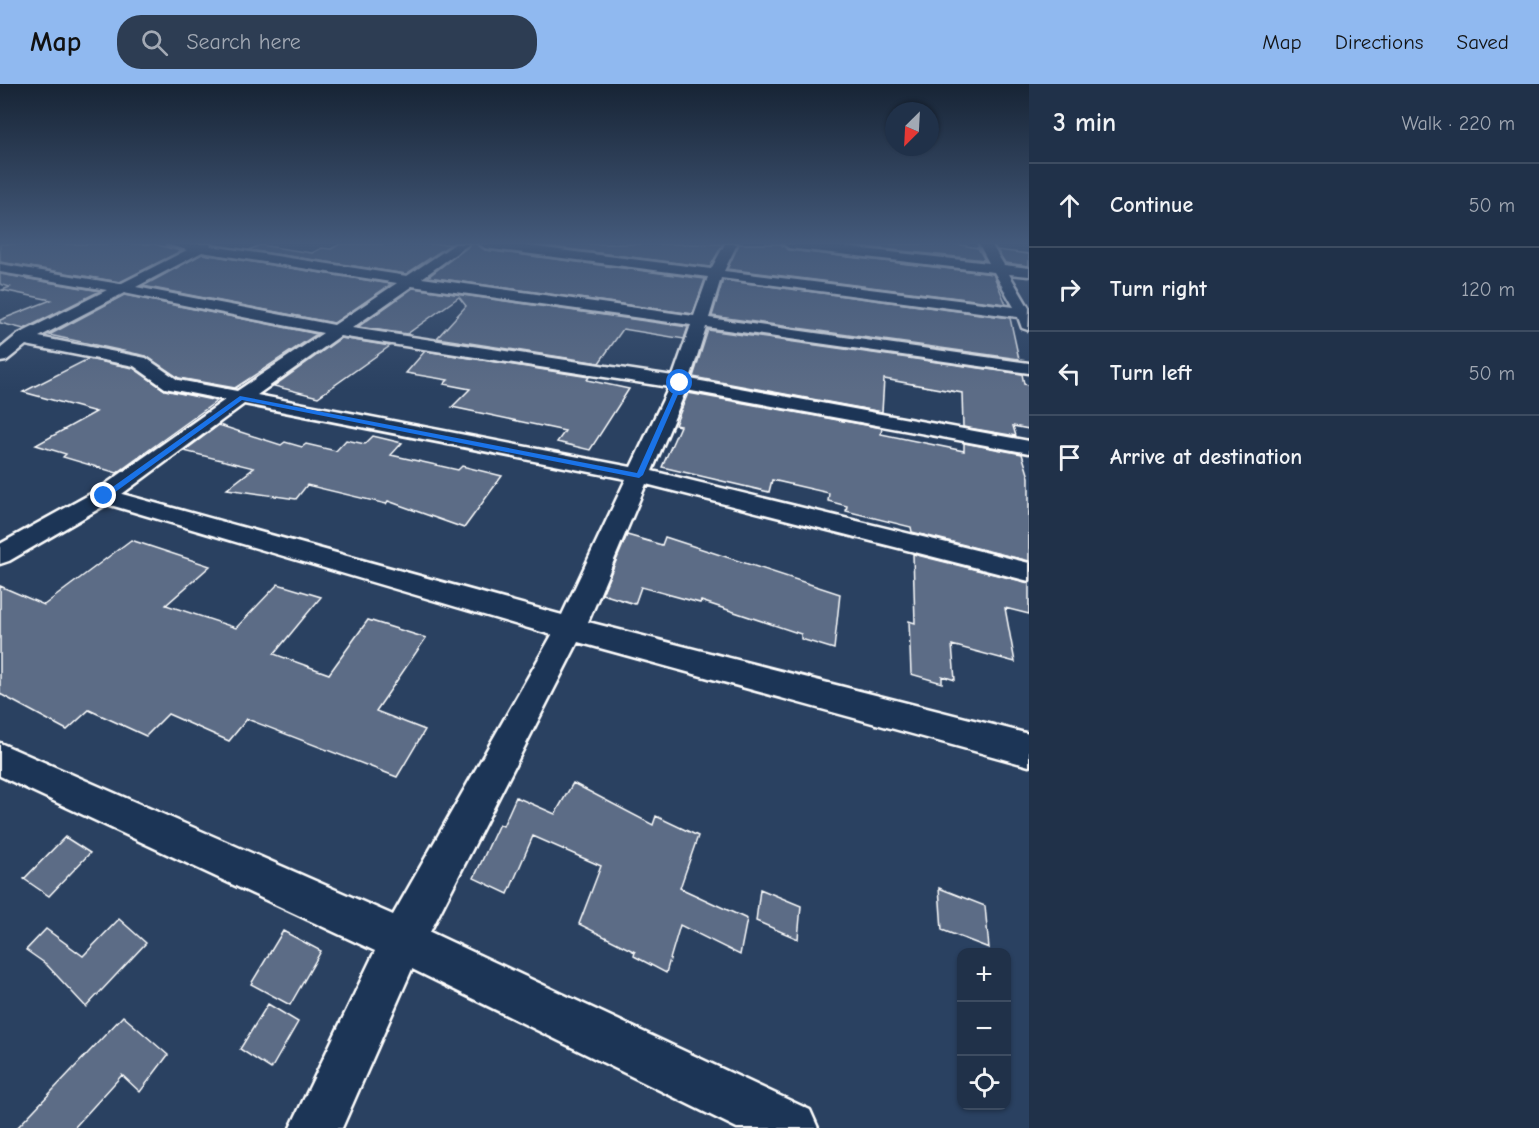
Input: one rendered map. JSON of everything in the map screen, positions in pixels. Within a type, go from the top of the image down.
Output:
[{"type":"street","points":[[0,357],[23,339],[116,293]]},
{"type":"street","points":[[143,293],[338,331],[680,383],[1029,447]]},
{"type":"street","points":[[0,555],[104,496],[240,398],[393,293]]},
{"type":"street","points":[[495,293],[1029,368]]},
{"type":"street","points":[[316,1128],[402,941],[570,629],[680,383],[709,293]]},
{"type":"street","points":[[869,293],[1027,314]]},
{"type":"street","points":[[1013,293],[1027,314],[1029,330]]},
{"type":"street","points":[[23,339],[140,362],[172,384],[639,475],[1029,572]]},
{"type":"street","points":[[104,496],[570,629],[1029,750]]},
{"type":"street","points":[[0,759],[402,941],[792,1128]]},
{"type":"building","points":[[15,293],[97,293],[24,329],[0,323],[0,320],[51,300]]},
{"type":"building","points":[[178,293],[378,293],[334,323]]},
{"type":"building","points":[[406,293],[446,293],[688,327],[684,339],[623,329],[599,363],[437,338],[466,306],[459,297],[407,334],[358,327]]},
{"type":"building","points":[[541,293],[700,293],[693,314]]},
{"type":"building","points":[[719,293],[819,293],[1010,318],[1019,359],[712,316]]},
{"type":"building","points":[[916,293],[1001,293],[1006,304]]},
{"type":"building","points":[[124,295],[317,334],[235,388],[179,378],[146,356],[49,335]]},
{"type":"building","points":[[708,330],[1022,374],[1024,384],[1029,385],[1029,429],[1013,426],[1016,436],[963,427],[962,393],[884,379],[882,412],[693,377]]},
{"type":"building","points":[[341,338],[390,346],[318,397],[274,386]]},
{"type":"building","points":[[425,351],[589,377],[587,380],[629,389],[590,450],[557,442],[565,431],[452,407],[470,389],[444,384],[448,380],[406,373]]},
{"type":"building","points":[[88,359],[133,368],[165,390],[217,401],[117,473],[63,457],[66,454],[36,445],[96,412],[23,392]]},
{"type":"building","points":[[688,393],[882,428],[881,434],[964,451],[964,443],[1022,454],[1029,477],[1029,561],[912,532],[911,527],[846,511],[847,506],[828,501],[829,493],[772,480],[769,492],[662,467],[680,426],[675,425]]},
{"type":"building","points":[[219,425],[281,445],[285,442],[302,447],[306,444],[336,451],[346,440],[365,444],[373,436],[402,443],[391,455],[458,470],[462,466],[502,476],[464,528],[388,501],[386,504],[307,485],[296,499],[227,489],[254,468],[184,451]]},
{"type":"building","points":[[627,535],[662,545],[665,537],[840,594],[834,649],[801,639],[801,634],[701,601],[700,603],[641,587],[635,604],[602,594]]},
{"type":"building","points":[[131,540],[210,566],[166,605],[236,628],[278,584],[321,597],[274,654],[329,674],[368,620],[426,638],[376,711],[425,730],[397,777],[247,719],[229,741],[168,714],[146,736],[89,710],[67,730],[0,694],[0,586],[44,605]]},
{"type":"building","points":[[913,554],[1029,583],[1029,614],[1005,608],[1015,662],[952,645],[955,680],[942,676],[942,683],[911,674],[909,621],[915,623]]},
{"type":"building","points":[[573,783],[653,825],[656,816],[698,836],[680,888],[747,919],[740,955],[680,925],[666,973],[634,956],[635,952],[579,924],[601,866],[533,836],[508,894],[474,878],[499,824],[503,826],[516,797],[555,814]]},
{"type":"building","points":[[65,837],[90,853],[49,896],[24,879]]},
{"type":"building","points":[[939,888],[985,906],[989,948],[942,930]]},
{"type":"building","points":[[760,889],[801,906],[798,939],[756,921]]},
{"type":"building","points":[[119,919],[146,943],[86,1007],[46,964],[26,950],[46,929],[83,956]]},
{"type":"building","points":[[283,931],[321,951],[290,1005],[251,984]]},
{"type":"building","points":[[268,1004],[298,1022],[271,1069],[240,1049]]},
{"type":"building","points":[[123,1016],[168,1055],[140,1092],[122,1075],[74,1128],[17,1128]]},
{"type":"route","points":[[104,496],[240,398],[639,475],[680,383]]}]
